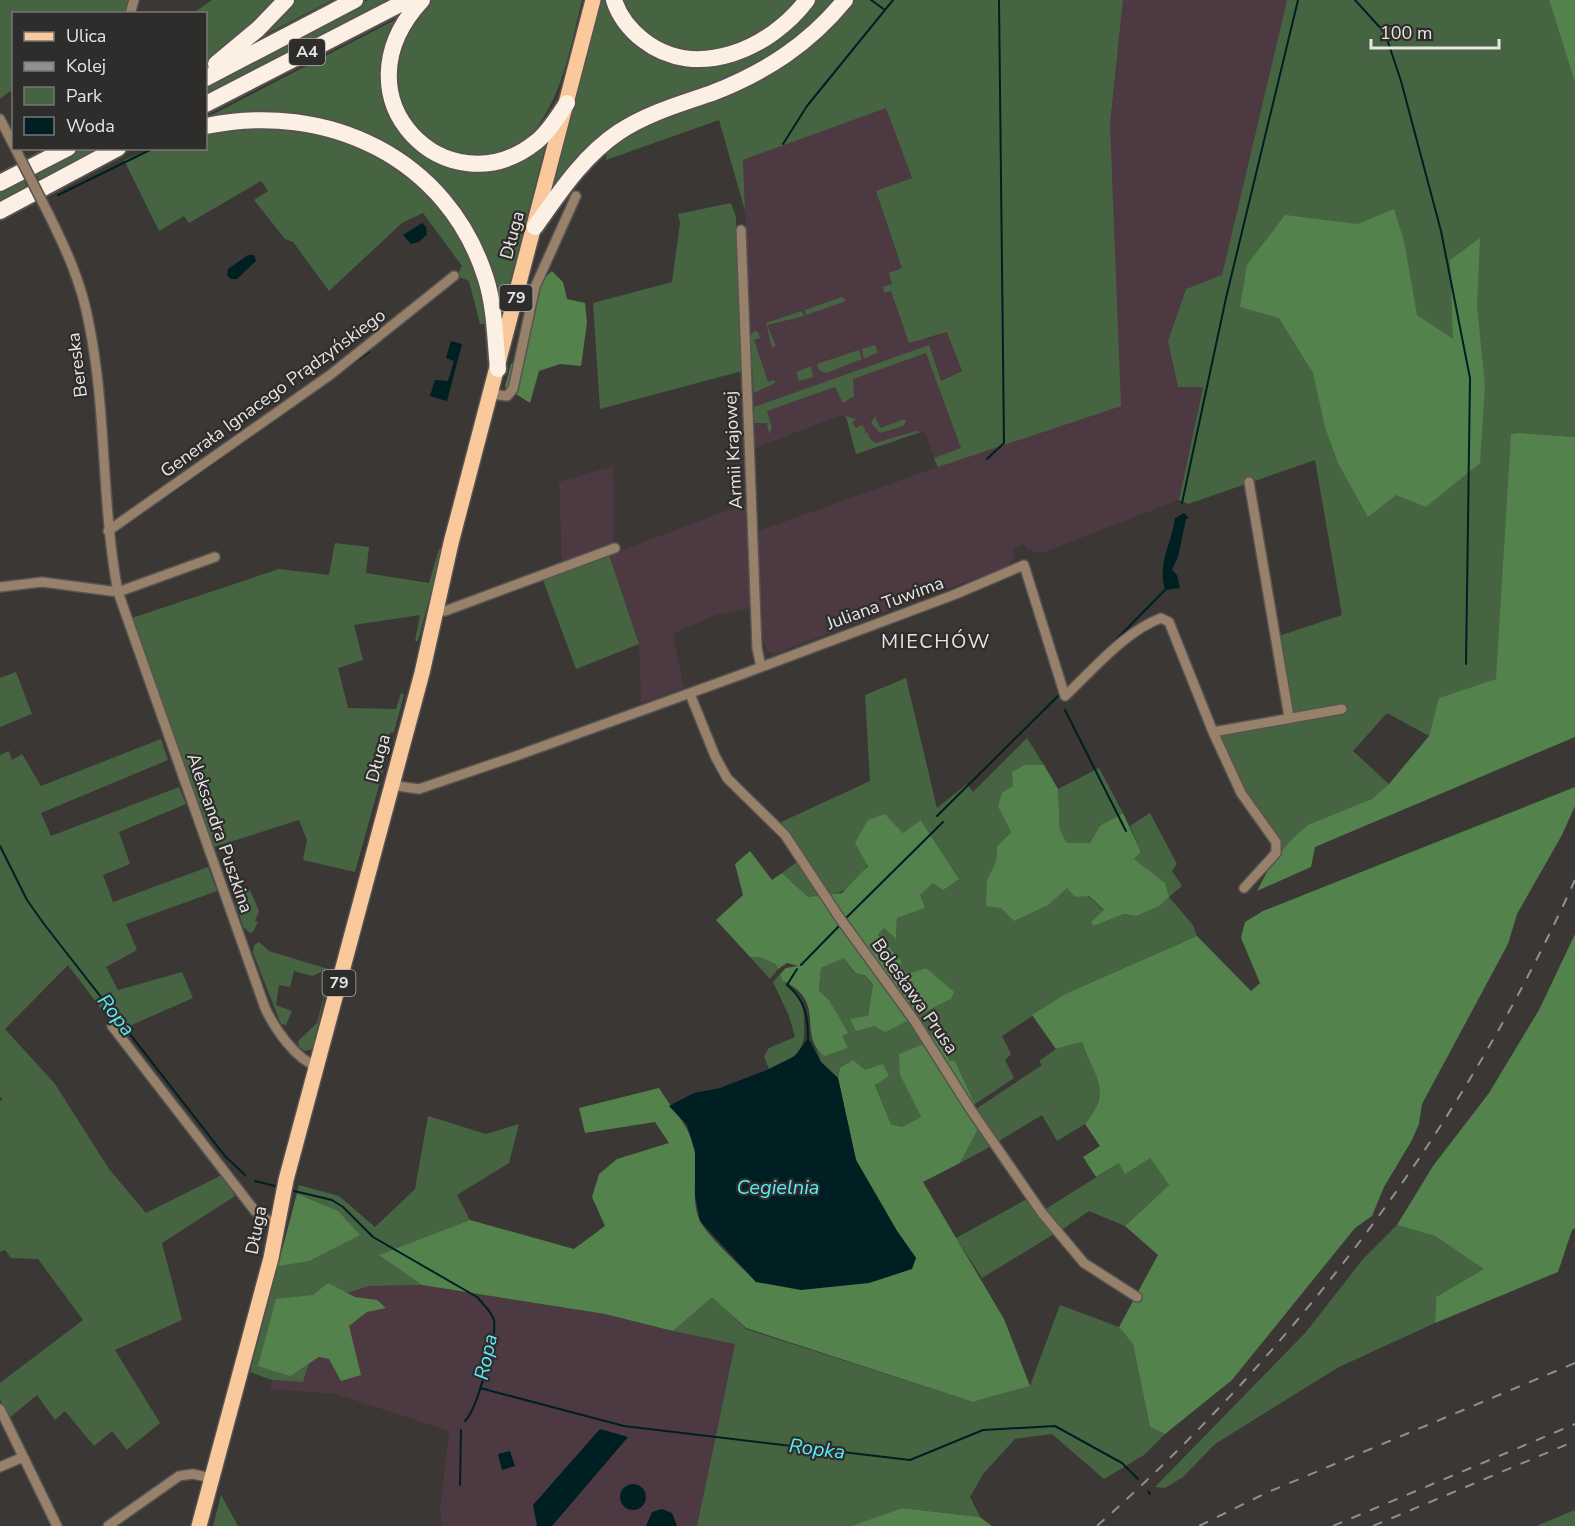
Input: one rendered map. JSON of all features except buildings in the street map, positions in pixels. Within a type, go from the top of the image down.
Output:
[{"type":"highway","points":[[207,72],[258,29],[286,0]]},
{"type":"highway","name":"A4","points":[[207,77],[355,0]]},
{"type":"highway","name":"A4","points":[[207,103],[408,0]]},
{"type":"highway","points":[[422,0],[400,27],[394,40],[390,52],[388,78],[395,112],[411,133],[427,147],[456,160],[476,163],[506,159],[538,141],[567,103]]},
{"type":"highway","points":[[614,0],[626,24],[645,42],[662,52],[695,58],[719,57],[754,45],[786,24],[807,0]]},
{"type":"highway","points":[[535,227],[574,174],[607,140],[645,118],[747,79],[772,65],[813,35],[845,0]]},
{"type":"highway","points":[[207,126],[254,119],[318,126],[369,143],[414,171],[440,196],[460,221],[480,262],[492,304],[498,369]]},
{"type":"highway","points":[[0,183],[64,150]]},
{"type":"highway","points":[[0,211],[118,150]]},
{"type":"main road","name":"Długa","points":[[199,1526],[271,1258],[281,1198],[318,1067],[390,785],[416,696],[451,543],[593,0]]},
{"type":"street","name":"Bereska","points":[[0,119],[10,131]]},
{"type":"street","name":"Bereska","points":[[16,150],[69,256],[89,323],[101,426],[108,531],[118,592]]},
{"type":"street","points":[[491,394],[507,396],[513,389],[535,287],[576,196]]},
{"type":"street","name":"Armii Krajowej","points":[[741,230],[757,648],[761,667]]},
{"type":"street","name":"Generała Ignacego Prądzyńskiego","points":[[108,531],[330,375],[454,276]]},
{"type":"street","points":[[1249,482],[1289,717]]},
{"type":"street","points":[[436,610],[445,611],[615,548]]},
{"type":"street","points":[[0,587],[42,582],[118,592],[215,557]]},
{"type":"street","name":"Juliana Tuwima","points":[[390,785],[412,790],[430,786],[690,694],[956,594],[1024,566],[1065,696],[1115,650],[1151,622],[1161,618],[1169,622],[1241,793],[1276,842],[1276,853],[1244,888]]},
{"type":"street","name":"Aleksandra Puszkina","points":[[118,592],[265,1008],[284,1038],[306,1062],[318,1067]]},
{"type":"street","name":"Bolesława Prusa","points":[[690,694],[724,772],[785,835],[849,931],[914,1020],[971,1110],[1042,1213],[1084,1263],[1137,1297]]},
{"type":"street","points":[[1214,732],[1342,709]]},
{"type":"street","points":[[112,1026],[255,1211],[269,1221],[277,1223]]},
{"type":"street","points":[[0,1409],[57,1526]]},
{"type":"street","points":[[0,1467],[23,1457]]},
{"type":"street","points":[[108,1526],[179,1476],[193,1474],[211,1478]]},
{"type":"shaded area","points":[[1123,0],[1287,0],[1222,275],[1186,289],[1168,341],[1203,386],[1179,500],[1042,553],[1028,550],[1024,544],[1014,547],[1014,558],[1008,566],[774,654],[767,651],[761,633],[758,531],[937,467],[926,434],[921,432],[856,454],[846,417],[842,415],[755,448],[743,160],[886,107],[912,178],[877,192],[927,339],[947,332],[962,371],[941,381],[968,456],[1110,124]]},
{"type":"shaded area","points":[[613,466],[614,545],[562,566],[559,482]]},
{"type":"shaded area","points":[[747,503],[750,608],[715,615],[673,634],[684,688],[641,703],[639,644],[609,555]]},
{"type":"shaded area","points":[[422,1285],[605,1314],[735,1344],[697,1526],[442,1526],[440,1509],[449,1431],[335,1394],[270,1389],[272,1380],[303,1382],[329,1299],[369,1286]]},
{"type":"green space","points":[[0,0],[131,0],[126,12],[12,12],[12,90],[0,99]]},
{"type":"green space","points":[[212,0],[278,0],[260,20],[207,61],[207,12],[195,12]]},
{"type":"green space","points":[[291,0],[332,0],[247,44]]},
{"type":"green space","points":[[368,0],[395,0],[207,97],[207,83]]},
{"type":"green space","points":[[433,0],[582,0],[560,82],[554,98],[537,127],[538,132],[517,146],[501,153],[476,158],[460,156],[444,149],[417,128],[398,98],[394,82],[394,65],[411,21],[422,8]]},
{"type":"green space","points":[[600,0],[608,0],[633,41],[719,63],[814,0],[840,0],[763,65],[653,108],[550,197]]},
{"type":"green space","points":[[619,0],[800,0],[767,30],[727,48],[706,51],[685,50],[664,45],[644,34]]},
{"type":"green space","points":[[852,0],[1123,0],[1110,124],[1121,406],[938,467],[934,458],[961,448],[926,353],[853,379],[854,396],[843,403],[835,387],[767,411],[772,428],[769,434],[767,423],[754,423],[754,407],[929,345],[941,381],[962,371],[947,332],[909,343],[891,291],[884,293],[883,287],[892,284],[889,273],[902,268],[876,191],[912,178],[886,108],[743,160],[745,211],[719,120],[606,160],[608,145],[624,134],[748,83]]},
{"type":"green space","points":[[1287,0],[1549,0],[1575,83],[1575,437],[1520,433],[1497,679],[1440,698],[1429,736],[1387,713],[1353,751],[1389,784],[1372,799],[1292,839],[1281,854],[1278,841],[1245,792],[1219,735],[1292,720],[1279,636],[1342,615],[1315,460],[1188,504],[1179,500],[1203,387],[1178,387],[1168,341],[1186,289],[1222,275]]},
{"type":"green space","points":[[1549,0],[1575,0],[1575,83]]},
{"type":"green space","points":[[397,19],[382,56],[380,74],[390,114],[405,138],[414,147],[437,156],[514,160],[530,154],[547,140],[499,324],[477,244],[369,139],[207,117]]},
{"type":"green space","points":[[275,124],[350,141],[411,175],[455,224],[482,281],[487,324],[480,324],[469,281],[457,276],[462,266],[423,213],[402,223],[329,291],[293,242],[285,239],[254,200],[268,191],[261,181],[189,223],[184,216],[159,231],[124,160],[149,150],[207,150],[207,130]]},
{"type":"green space","points":[[79,150],[107,150],[41,184],[35,172]]},
{"type":"green space","points":[[23,179],[29,190],[0,205],[0,190]]},
{"type":"green space","points":[[731,203],[736,217],[742,371],[600,409],[593,303],[672,282],[680,223],[678,214]]},
{"type":"green space","points":[[1394,209],[1404,241],[1417,315],[1453,339],[1450,260],[1480,238],[1477,306],[1485,385],[1480,463],[1426,507],[1396,495],[1368,517],[1338,463],[1325,427],[1313,373],[1279,318],[1240,307],[1247,265],[1285,215],[1358,224]]},
{"type":"green space","points":[[552,271],[563,282],[567,299],[585,303],[587,323],[581,366],[560,364],[539,371],[530,403],[505,387],[511,364],[523,357],[540,282]]},
{"type":"green space","points":[[842,297],[846,301],[806,315],[805,310]]},
{"type":"green space","points":[[802,311],[804,316],[767,325],[776,346],[772,348],[766,323]]},
{"type":"green space","points":[[754,331],[758,332],[760,338],[754,340],[768,382],[774,380],[775,383],[754,393],[750,336]]},
{"type":"green space","points":[[875,345],[878,352],[864,359],[862,349]]},
{"type":"green space","points":[[859,350],[862,359],[826,373],[819,370],[817,364]]},
{"type":"green space","points":[[811,366],[813,377],[799,381],[796,372]]},
{"type":"green space","points":[[842,415],[856,419],[852,423],[856,428],[862,425],[866,431],[861,434],[867,432],[871,440],[876,443],[916,431],[921,432],[856,454],[846,417]]},
{"type":"green space","points":[[875,416],[880,428],[905,419],[906,422],[903,426],[880,433],[871,423]]},
{"type":"green space","points":[[1511,434],[1575,437],[1575,737],[1315,847],[1311,867],[1257,891],[1270,866],[1292,839],[1308,825],[1372,799],[1389,784],[1429,736],[1439,698],[1496,679]]},
{"type":"green space","points":[[335,543],[369,547],[366,573],[429,583],[439,549],[443,547],[418,641],[415,641],[420,615],[354,625],[363,660],[338,668],[348,708],[396,709],[401,693],[404,695],[394,732],[390,733],[388,738],[391,742],[355,872],[303,860],[307,840],[299,820],[214,847],[132,618],[279,569],[329,575]]},
{"type":"green space","points":[[609,555],[639,644],[576,669],[543,580]]},
{"type":"green space","points":[[16,672],[32,714],[0,727],[0,678]]},
{"type":"green space","points":[[906,678],[937,808],[967,784],[973,792],[1027,738],[1044,765],[1025,765],[1013,787],[998,807],[1011,832],[997,846],[996,861],[987,880],[1048,905],[1066,888],[1088,896],[1104,911],[1094,926],[1124,914],[1136,916],[1134,859],[1141,852],[1130,826],[1150,813],[1177,864],[1172,871],[1182,886],[1169,897],[1193,925],[1197,936],[1067,993],[1002,1036],[1011,1054],[1005,1060],[1014,1078],[975,1104],[955,1061],[950,1061],[933,1035],[929,1038],[915,1017],[951,999],[926,968],[908,975],[899,967],[902,961],[878,935],[884,928],[896,939],[897,918],[924,908],[919,895],[933,883],[959,879],[922,821],[903,833],[885,814],[873,852],[861,875],[852,885],[829,895],[779,823],[870,781],[865,695]]},
{"type":"green space","points":[[161,739],[168,760],[41,813],[51,836],[179,787],[186,804],[119,832],[130,864],[103,875],[113,902],[208,867],[217,891],[126,924],[137,950],[106,967],[118,990],[182,972],[193,998],[118,1031],[68,965],[5,1029],[55,1084],[109,1169],[146,1213],[222,1175],[235,1196],[162,1243],[182,1320],[115,1350],[160,1423],[127,1450],[112,1431],[94,1446],[65,1411],[55,1420],[37,1395],[8,1419],[0,1400],[0,1383],[83,1320],[38,1259],[11,1258],[5,1250],[0,1252],[0,1101],[3,1099],[0,1097],[0,755],[9,751],[12,760],[22,754],[41,786]]},
{"type":"green space","points":[[1025,765],[1044,765],[1058,789],[1060,830],[1067,843],[1090,843],[1100,826],[1123,813],[1141,852],[1134,859],[1165,883],[1169,897],[1159,906],[1136,916],[1124,914],[1094,926],[1091,922],[1104,910],[1089,896],[1075,897],[1067,888],[1048,905],[1014,921],[1001,908],[986,906],[987,880],[996,861],[997,846],[1011,832],[998,807],[1002,793],[1013,786],[1012,772]]},
{"type":"green space","points":[[1099,768],[1123,813],[1101,826],[1090,843],[1067,843],[1060,830],[1058,789]]},
{"type":"green space","points":[[1575,787],[1575,806],[1562,835],[1517,914],[1508,944],[1422,1104],[1419,1124],[1412,1140],[1384,1187],[1372,1216],[1355,1228],[1232,1380],[1165,1434],[1150,1427],[1133,1344],[1119,1327],[1158,1255],[1125,1226],[1169,1185],[1150,1158],[1125,1174],[1119,1163],[1096,1177],[1083,1157],[1100,1146],[1085,1124],[1098,1102],[1100,1093],[1096,1075],[1082,1042],[1056,1049],[1032,1015],[1067,993],[1197,936],[1251,991],[1260,983],[1241,938],[1245,922],[1263,911]]},
{"type":"green space","points":[[885,814],[903,833],[921,820],[959,879],[943,890],[933,883],[920,895],[925,908],[897,918],[896,939],[884,928],[878,935],[902,961],[899,967],[908,974],[926,968],[954,992],[951,999],[885,1032],[874,1026],[856,1031],[850,1019],[868,1016],[873,985],[865,975],[855,973],[844,958],[821,968],[819,990],[829,1000],[848,1033],[842,1036],[848,1048],[824,1056],[812,1038],[808,1008],[804,998],[797,989],[783,981],[780,974],[786,968],[798,966],[787,963],[778,969],[776,964],[759,957],[750,957],[716,920],[743,895],[735,864],[750,851],[772,880],[782,873],[808,897],[842,893],[868,866],[855,843],[868,820]]},
{"type":"green space","points":[[798,861],[823,896],[808,897],[782,873]]},
{"type":"green space","points":[[250,890],[259,911],[255,921],[258,922],[253,932],[250,933],[244,928],[235,903],[237,898]]},
{"type":"green space","points":[[1575,934],[1575,1228],[1572,1230],[1558,1272],[1435,1323],[1436,1297],[1484,1269],[1435,1236],[1397,1225],[1433,1166],[1489,1093],[1539,1010]]},
{"type":"green space","points":[[259,942],[269,951],[328,969],[312,976],[294,971],[290,987],[279,985],[276,1005],[292,1011],[286,1025],[281,1024],[253,953],[254,945]]},
{"type":"green space","points":[[750,957],[759,957],[777,964],[778,969],[770,979]]},
{"type":"green space","points":[[844,957],[854,973],[865,975],[873,986],[868,1016],[874,1026],[910,1019],[924,1044],[900,1075],[921,1117],[902,1127],[891,1124],[875,1084],[865,1070],[840,1068],[838,1078],[821,1062],[816,1049],[824,1056],[841,1035],[847,1033],[829,1000],[819,990],[821,968]]},
{"type":"green space","points":[[780,974],[801,1001],[804,1033],[801,1048],[797,1053],[769,1069],[764,1056],[769,1048],[795,1037],[789,1016],[773,982]]},
{"type":"green space","points":[[328,980],[313,1049],[305,1051],[299,1047],[298,1041],[317,1023]]},
{"type":"green space","points":[[933,1034],[950,1061],[955,1061],[975,1104],[971,1107],[929,1038]]},
{"type":"green space","points":[[1082,1042],[1102,1085],[1095,1112],[1085,1124],[1057,1141],[1042,1115],[996,1143],[975,1111],[976,1109],[1042,1065],[1039,1061],[1056,1049]]},
{"type":"green space","points":[[924,1044],[978,1129],[960,1163],[923,1182],[1004,1319],[1030,1386],[973,1402],[746,1328],[712,1297],[673,1331],[605,1314],[422,1285],[379,1255],[470,1220],[574,1249],[605,1226],[592,1197],[599,1174],[617,1159],[669,1143],[655,1122],[585,1133],[579,1108],[659,1088],[690,1134],[693,1143],[696,1160],[695,1204],[700,1221],[718,1244],[756,1282],[916,1258],[897,1231],[856,1160],[838,1078],[840,1068],[853,1060],[865,1070],[883,1064],[889,1076],[875,1085],[891,1124],[902,1127],[921,1117],[900,1075],[899,1054]]},
{"type":"green space","points":[[428,1116],[486,1134],[519,1124],[509,1163],[457,1195],[470,1220],[380,1255],[422,1285],[369,1286],[329,1299],[303,1382],[272,1380],[250,1372],[299,1185],[339,1196],[375,1227],[415,1189]]},
{"type":"green space","points":[[978,1129],[990,1147],[960,1163]]},
{"type":"green space","points":[[1150,1158],[1169,1185],[1125,1226],[1089,1211],[1060,1231],[1044,1210],[1119,1163]]},
{"type":"green space","points":[[297,1194],[338,1211],[360,1235],[309,1261],[278,1266]]},
{"type":"green space","points":[[1027,1199],[1054,1234],[982,1278],[956,1238]]},
{"type":"green space","points":[[1397,1225],[1435,1236],[1485,1269],[1436,1297],[1435,1323],[1339,1367],[1215,1444],[1183,1477],[1165,1488],[1155,1487],[1306,1332],[1363,1259]]},
{"type":"green space","points":[[328,1283],[355,1297],[377,1300],[386,1308],[367,1312],[349,1326],[361,1375],[341,1381],[329,1359],[319,1357],[290,1376],[258,1366],[276,1299],[313,1295]]},
{"type":"green space","points":[[712,1296],[746,1329],[973,1402],[1030,1386],[1060,1305],[1119,1327],[1133,1343],[1150,1427],[1165,1434],[1144,1455],[1104,1479],[1052,1434],[1015,1439],[983,1474],[970,1497],[980,1517],[902,1508],[851,1526],[697,1526],[735,1344],[673,1331]]},
{"type":"green space","points":[[221,1495],[238,1526],[213,1526]]},
{"type":"green space","points":[[902,1508],[980,1517],[992,1526],[851,1526]]},
{"type":"green space","points":[[1575,1510],[1575,1526],[1536,1526]]},
{"type":"water","points":[[422,223],[426,227],[427,234],[419,242],[411,244],[403,235]]},
{"type":"water","points":[[248,255],[254,255],[256,261],[237,279],[231,279],[227,275],[228,269]]},
{"type":"water","points":[[451,341],[462,344],[447,401],[430,396],[435,380],[448,381],[454,361],[446,358]]},
{"type":"water","points":[[1184,513],[1189,518],[1186,519],[1178,557],[1172,570],[1177,575],[1180,588],[1165,590],[1163,570],[1166,553],[1175,518]]},
{"type":"water","name":"Cegielnia","points":[[808,1038],[821,1062],[838,1078],[856,1160],[897,1231],[916,1258],[912,1269],[869,1283],[801,1290],[756,1282],[700,1221],[695,1195],[695,1152],[687,1125],[669,1106],[694,1093],[720,1088],[769,1069],[795,1056]]},
{"type":"water","points":[[600,1429],[628,1437],[552,1526],[537,1526],[533,1505]]},
{"type":"water","points":[[510,1451],[515,1466],[502,1470],[498,1454]]},
{"type":"water","points":[[633,1484],[642,1488],[646,1497],[642,1506],[633,1510],[624,1506],[620,1497],[624,1488]]},
{"type":"water","points":[[662,1509],[672,1513],[677,1526],[646,1526],[652,1512]]},
{"type":"waterway","points":[[871,0],[885,10]]},
{"type":"waterway","points":[[783,144],[807,106],[893,0]]},
{"type":"waterway","points":[[987,459],[1004,443],[999,0]]},
{"type":"waterway","points":[[1182,503],[1226,298],[1298,0]]},
{"type":"waterway","points":[[1355,0],[1385,33],[1401,81],[1441,231],[1470,378],[1466,664]]},
{"type":"waterway","points":[[58,195],[150,150]]},
{"type":"waterway","points":[[333,378],[369,352]]},
{"type":"waterway","points":[[163,499],[328,382]]},
{"type":"waterway","points":[[1103,653],[1165,590]]},
{"type":"waterway","points":[[1069,686],[1088,667]]},
{"type":"waterway","points":[[937,816],[1058,696]]},
{"type":"waterway","points":[[1065,710],[1126,831]]},
{"type":"waterway","points":[[845,919],[943,822]]},
{"type":"waterway","name":"Ropa","points":[[0,846],[27,900],[44,924],[225,1156],[245,1175]]},
{"type":"waterway","points":[[801,965],[841,924]]},
{"type":"waterway","points":[[797,969],[787,985],[802,1003],[808,1038]]},
{"type":"waterway","name":"Ropa","points":[[255,1181],[279,1187]]},
{"type":"waterway","name":"Ropa","points":[[290,1190],[332,1200],[343,1207],[373,1237],[477,1297],[489,1311],[494,1320],[489,1356],[475,1403],[465,1421]]},
{"type":"waterway","name":"Ropka","points":[[480,1388],[624,1426],[910,1460],[983,1430],[1055,1426],[1122,1463],[1138,1479]]},
{"type":"waterway","name":"Ropa","points":[[460,1485],[461,1430]]},
{"type":"railway","points":[[1097,1526],[1171,1457],[1241,1384],[1307,1308],[1370,1228],[1428,1145],[1481,1060],[1531,971],[1575,880]]},
{"type":"railway","points":[[1199,1526],[1266,1493],[1575,1363]]},
{"type":"railway","points":[[1333,1526],[1575,1424]]},
{"type":"railway","points":[[1373,1526],[1575,1441]]},
{"type":"district","name":"MIECHÓW","points":[[936,641]]}]
